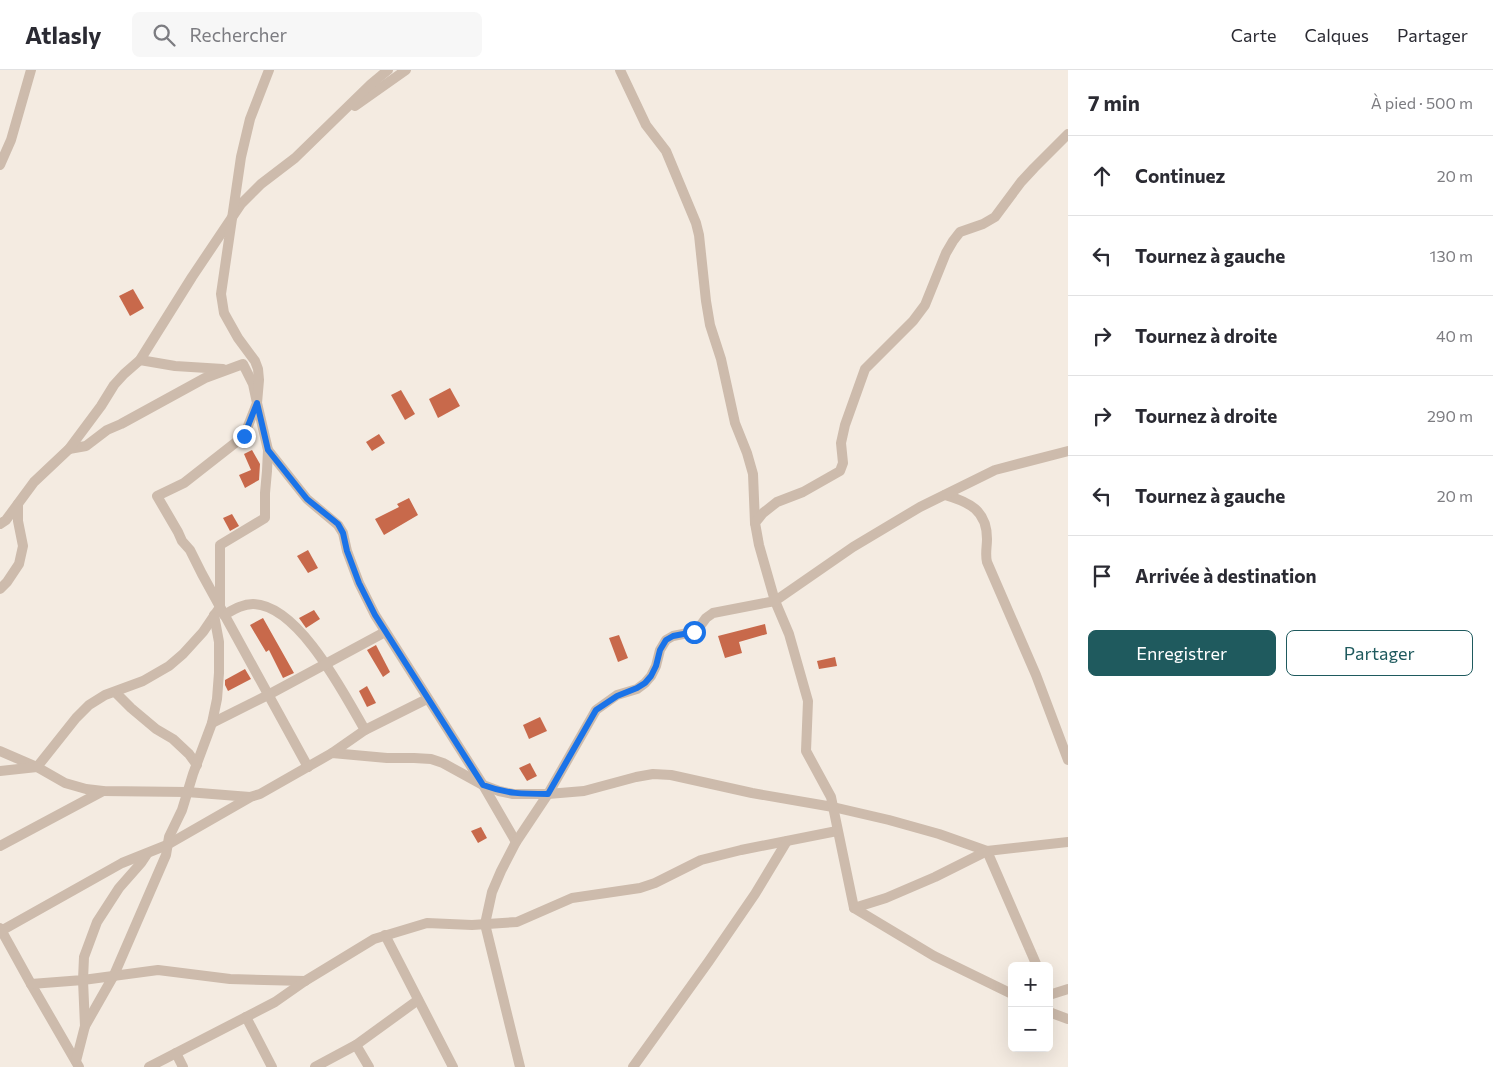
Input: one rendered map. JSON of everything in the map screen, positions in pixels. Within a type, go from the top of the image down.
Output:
[{"type":"street","points":[[0,165],[11,140],[31,70]]},
{"type":"street","points":[[269,70],[250,119],[242,157],[222,294],[224,313],[257,366],[259,380],[257,403],[244,436],[184,483],[157,496],[182,541],[190,550],[219,612],[308,767]]},
{"type":"street","points":[[0,524],[6,520],[34,482],[69,449],[114,385],[140,360],[241,204],[261,184],[295,158],[370,84],[388,70]]},
{"type":"street","points":[[333,121],[406,70]]},
{"type":"street","points":[[620,70],[646,125],[666,151],[700,235],[710,325],[721,359],[735,423],[753,474],[755,523],[759,545],[775,601],[789,634],[808,701],[806,751],[831,797],[854,908],[934,956],[1008,992]]},
{"type":"street","points":[[755,523],[762,513],[777,502],[803,492],[840,470],[843,463],[841,443],[844,424],[865,369],[913,321],[924,305],[946,253],[960,232],[983,224],[995,217],[1034,168],[1068,134]]},
{"type":"street","points":[[140,360],[175,366],[228,370],[257,366]]},
{"type":"street","points":[[85,1026],[114,975],[166,855],[170,836],[182,810],[212,723],[217,699],[219,673],[220,545],[265,518],[268,450],[253,384],[246,368]]},
{"type":"street","points":[[69,449],[86,446],[107,430],[205,378],[228,370]]},
{"type":"street","points":[[268,450],[307,499],[338,524],[343,533],[347,551],[359,583],[375,615],[483,785],[516,842]]},
{"type":"street","points":[[520,1067],[485,924],[492,892],[500,871],[516,842],[548,794],[596,710],[617,696],[645,683],[656,666],[660,650],[666,640],[673,636],[694,632],[713,613],[775,601],[854,547],[920,507],[995,470],[1068,450]]},
{"type":"street","points":[[945,495],[974,507],[983,517],[987,538],[987,562],[1036,675],[1068,760]]},
{"type":"street","points":[[0,590],[8,582],[18,564],[22,546],[18,521],[18,504]]},
{"type":"street","points":[[0,771],[37,767],[76,718],[89,705],[104,696],[143,681],[169,666],[183,654],[219,612],[242,605],[264,606],[281,614],[292,624],[326,664],[365,730]]},
{"type":"street","points":[[212,723],[268,696],[385,632]]},
{"type":"street","points":[[115,692],[156,729],[173,739],[190,754],[197,765]]},
{"type":"street","points":[[78,1064],[31,984],[4,947],[1,930],[122,863],[168,845],[250,797],[260,794],[332,753],[365,730],[427,698]]},
{"type":"street","points":[[0,751],[37,767],[73,786],[103,791],[187,792],[250,797]]},
{"type":"street","points":[[332,753],[431,760],[449,765],[483,785],[513,794],[548,794],[584,790],[653,774],[672,775],[752,793],[833,807],[930,832],[987,851],[1035,962]]},
{"type":"street","points":[[0,846],[103,791]]},
{"type":"street","points":[[149,1067],[275,1002],[305,981],[374,939],[385,935],[435,922],[472,925],[517,922],[572,898],[640,888],[655,883],[701,860],[837,831]]},
{"type":"street","points":[[633,1067],[755,894],[787,842]]},
{"type":"street","points":[[854,908],[886,898],[935,877],[987,851],[1068,842]]},
{"type":"street","points":[[78,1064],[85,1026],[84,957],[97,922],[119,888],[147,854]]},
{"type":"street","points":[[385,935],[453,1067]]},
{"type":"street","points":[[31,984],[83,980],[158,970],[230,980],[305,981]]},
{"type":"street","points":[[1053,994],[1068,989]]},
{"type":"street","points":[[315,1067],[356,1045],[418,1000]]},
{"type":"street","points":[[1053,1013],[1068,1019]]},
{"type":"street","points":[[246,1017],[272,1067]]},
{"type":"street","points":[[356,1045],[369,1067]]},
{"type":"street","points":[[176,1053],[184,1067]]},
{"type":"building","points":[[133,289],[144,308],[130,316],[119,296]]},
{"type":"building","points":[[450,388],[460,406],[438,418],[429,399]]},
{"type":"building","points":[[401,390],[415,414],[405,420],[391,395]]},
{"type":"building","points":[[379,434],[385,443],[372,451],[366,442]]},
{"type":"building","points":[[252,450],[260,464],[259,480],[245,488],[239,475],[251,470],[244,454]]},
{"type":"building","points":[[409,498],[418,515],[384,535],[375,519],[399,507],[397,504]]},
{"type":"building","points":[[232,514],[239,526],[230,531],[223,518]]},
{"type":"building","points":[[308,550],[318,568],[308,573],[297,556]]},
{"type":"building","points":[[314,610],[320,619],[306,628],[299,618]]},
{"type":"building","points":[[263,618],[294,673],[283,678],[269,650],[266,652],[250,625]]},
{"type":"building","points":[[765,624],[767,634],[739,642],[742,653],[725,658],[718,636]]},
{"type":"building","points":[[619,635],[628,658],[618,662],[609,638]]},
{"type":"building","points":[[376,645],[390,672],[383,677],[367,650]]},
{"type":"building","points":[[835,657],[837,666],[819,669],[817,661]]},
{"type":"building","points":[[245,669],[251,679],[228,691],[225,680]]},
{"type":"building","points":[[367,686],[376,703],[367,707],[359,691]]},
{"type":"building","points":[[540,717],[547,731],[529,739],[523,725]]},
{"type":"building","points":[[530,763],[537,776],[527,781],[519,768]]},
{"type":"building","points":[[481,827],[487,838],[478,843],[471,831]]},
{"type":"route","points":[[244,436],[257,403],[268,450],[307,499],[338,524],[343,533],[347,551],[359,583],[375,615],[483,785],[513,794],[548,794],[596,710],[617,696],[645,683],[656,666],[662,644],[666,640],[673,636],[694,632]]}]
